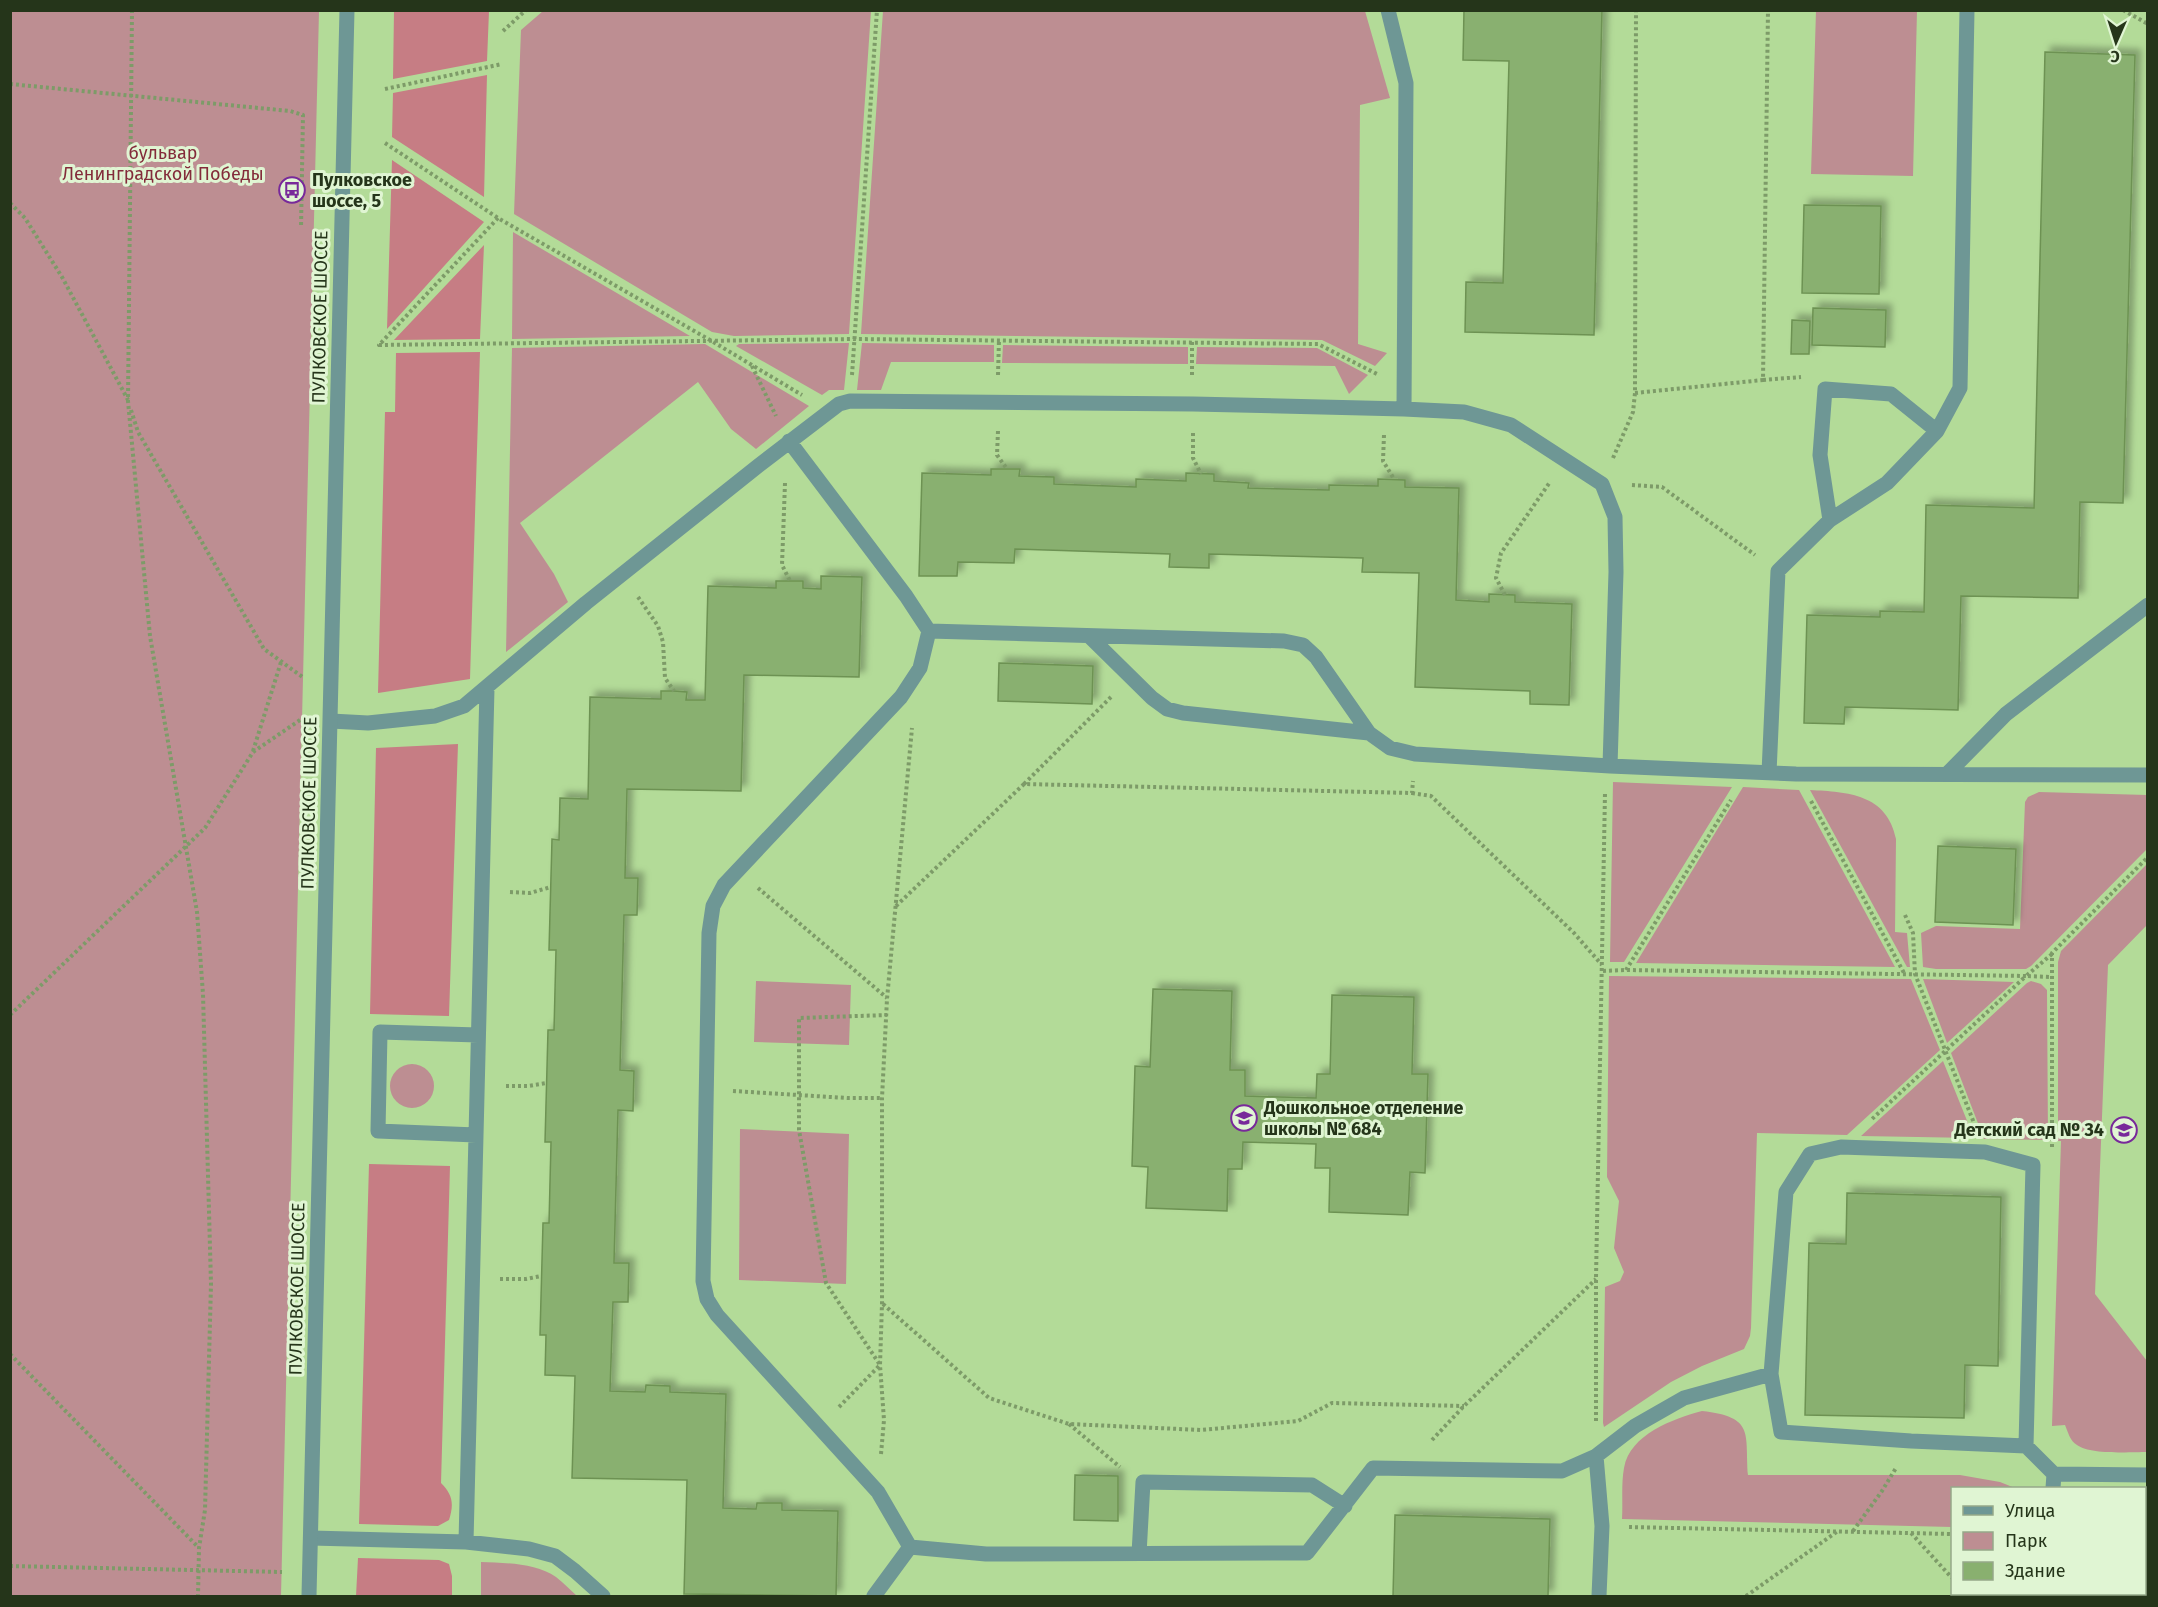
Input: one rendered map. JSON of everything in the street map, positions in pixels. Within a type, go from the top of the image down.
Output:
[{"type":"street","name":"ПУЛКОВСКОЕ ШОССЕ","points":[[309,1596],[347,10]]},
{"type":"street","points":[[1388,10],[1406,83],[1404,409]]},
{"type":"street","points":[[1769,773],[1778,572],[1830,520],[1887,483],[1937,431],[1960,388],[1967,10]]},
{"type":"street","points":[[1830,520],[1820,455],[1825,389],[1892,394],[1937,431]]},
{"type":"street","points":[[331,721],[368,723],[435,716],[464,706],[620,576],[839,404],[850,401],[1215,404],[1404,409],[1464,412],[1511,425],[1602,484],[1615,517],[1616,572],[1610,766]]},
{"type":"street","points":[[789,441],[906,596],[929,631],[920,668],[901,697],[737,870],[724,885],[712,906],[709,933],[703,1281],[707,1299],[717,1315],[878,1492],[910,1547]]},
{"type":"street","points":[[1947,774],[2006,714],[2148,605]]},
{"type":"street","points":[[929,631],[1284,641],[1303,645],[1316,657],[1370,733],[1390,748],[1415,754],[1796,774],[2148,775]]},
{"type":"street","points":[[1089,636],[1130,678],[1167,709],[1183,713],[1370,733]]},
{"type":"street","points":[[466,1542],[487,688]]},
{"type":"street","points":[[476,1135],[378,1131],[380,1032],[478,1035]]},
{"type":"street","points":[[2026,1446],[1781,1432],[1771,1374],[1786,1192],[1810,1154],[1841,1147],[1985,1152],[2032,1165],[2026,1446],[2054,1481],[2148,1475]]},
{"type":"street","points":[[910,1547],[986,1554],[1307,1553],[1373,1468],[1562,1471],[1596,1456],[1635,1426],[1684,1398],[1771,1374]]},
{"type":"street","points":[[1596,1456],[1602,1526],[1599,1596]]},
{"type":"street","points":[[1139,1554],[1143,1482],[1312,1485],[1345,1506]]},
{"type":"street","points":[[310,1538],[466,1542],[529,1549],[555,1556],[603,1596]]},
{"type":"street","points":[[874,1596],[910,1547]]},
{"type":"path","points":[[132,10],[129,401],[150,636],[197,912],[203,994],[211,1284],[205,1510],[199,1548],[198,1596]]},
{"type":"path","points":[[503,31],[526,10]]},
{"type":"path","points":[[850,401],[877,10]]},
{"type":"path","points":[[1636,10],[1635,393],[1633,412],[1602,484],[1662,487],[1778,572]]},
{"type":"path","points":[[1763,380],[1768,10]]},
{"type":"path","points":[[2123,10],[2148,24]]},
{"type":"path","points":[[386,89],[502,64]]},
{"type":"path","points":[[10,84],[290,111],[303,115],[301,228]]},
{"type":"path","points":[[385,143],[498,218],[829,411]]},
{"type":"path","points":[[10,203],[25,218],[62,277],[129,401],[138,432],[264,649],[331,697]]},
{"type":"path","points":[[498,218],[379,345],[855,339],[1318,344],[1405,387]]},
{"type":"path","points":[[752,365],[789,441],[782,565],[790,581]]},
{"type":"path","points":[[1635,393],[1800,377],[1825,389]]},
{"type":"path","points":[[1384,409],[1383,461],[1395,479]]},
{"type":"path","points":[[1505,595],[1496,578],[1501,553],[1566,459]]},
{"type":"path","points":[[620,576],[648,609],[658,626],[663,642],[665,678],[674,691]]},
{"type":"path","points":[[10,1015],[205,828],[253,752],[281,662]]},
{"type":"path","points":[[896,906],[1024,784],[1130,678]]},
{"type":"path","points":[[878,1492],[884,1420],[880,1365],[882,1098],[887,999],[913,709],[901,697]]},
{"type":"path","points":[[253,752],[302,718],[331,721]]},
{"type":"path","points":[[1412,793],[1415,754]]},
{"type":"path","points":[[1626,970],[1735,794],[1743,772]]},
{"type":"path","points":[[1796,774],[1904,973]]},
{"type":"path","points":[[1596,1432],[1596,1278],[1605,782]]},
{"type":"path","points":[[1024,784],[1412,793],[1431,796],[1574,933],[1603,969],[2052,977]]},
{"type":"path","points":[[1841,1147],[2052,953],[2148,857]]},
{"type":"path","points":[[737,870],[887,999]]},
{"type":"path","points":[[482,891],[530,892],[551,887]]},
{"type":"path","points":[[1905,915],[1913,933],[1915,974],[1985,1152]]},
{"type":"path","points":[[2032,1165],[2053,1146],[2052,953]]},
{"type":"path","points":[[880,1365],[826,1283],[799,1130],[799,1018],[887,1016]]},
{"type":"path","points":[[477,1086],[528,1086],[546,1083]]},
{"type":"path","points":[[706,1090],[798,1096],[882,1098]]},
{"type":"path","points":[[472,1278],[526,1279],[541,1276]]},
{"type":"path","points":[[1406,1469],[1464,1406],[1596,1278]]},
{"type":"path","points":[[882,1304],[989,1398],[1069,1424],[1201,1430],[1298,1421],[1332,1403],[1464,1406]]},
{"type":"path","points":[[10,1354],[199,1548]]},
{"type":"path","points":[[818,1428],[880,1365]]},
{"type":"path","points":[[1069,1424],[1116,1465],[1143,1482]]},
{"type":"path","points":[[1853,1532],[1882,1491],[1911,1441]]},
{"type":"path","points":[[1602,1526],[1951,1534]]},
{"type":"path","points":[[1746,1596],[1838,1531]]},
{"type":"path","points":[[1911,1533],[1951,1576]]},
{"type":"path","points":[[10,1566],[310,1573]]},
{"type":"green space","name":"бульвар Ленинградской Победы","points":[[11,10],[319,11],[281,1596],[11,1596]]},
{"type":"green space","points":[[543,11],[871,11],[849,334],[734,336],[712,332],[514,214],[521,30]]},
{"type":"green space","points":[[883,11],[1365,11],[1390,98],[1360,105],[1358,344],[1387,353],[1375,366],[1322,340],[861,334]]},
{"type":"green space","points":[[1816,11],[1917,11],[1913,176],[1811,174]]},
{"type":"green space","points":[[513,232],[690,336],[512,339]]},
{"type":"green space","points":[[849,343],[844,390],[829,390],[822,395],[736,346],[739,344]]},
{"type":"green space","points":[[862,343],[994,345],[994,362],[891,362],[881,390],[857,390]]},
{"type":"green space","points":[[705,344],[809,406],[756,449],[731,429],[698,382],[520,523],[554,574],[568,602],[506,652],[512,348]]},
{"type":"green space","points":[[1003,345],[1188,347],[1188,364],[1002,363]]},
{"type":"green space","points":[[1197,347],[1317,348],[1368,375],[1349,394],[1335,366],[1196,364]]},
{"type":"green space","points":[[1613,782],[1732,787],[1624,962],[1610,962]]},
{"type":"green space","points":[[1743,787],[1799,790],[1895,967],[1636,963]]},
{"type":"green space","points":[[1810,790],[1838,792],[1864,798],[1875,804],[1891,824],[1896,839],[1895,932],[1907,933],[1910,967],[1907,967]]},
{"type":"green space","points":[[2039,792],[2147,795],[2147,849],[2026,969],[1923,967],[1921,933],[1936,926],[2020,929],[2025,802],[2028,797]]},
{"type":"green space","points":[[2147,864],[2147,925],[2108,965],[2095,1294],[2147,1361],[2147,1452],[2101,1452],[2083,1448],[2075,1443],[2065,1425],[2052,1426],[2061,1141],[2058,1141],[2058,962],[2061,951]]},
{"type":"green space","points":[[1609,976],[1911,979],[1940,1050],[1847,1135],[1757,1133],[1751,1328],[1744,1349],[1702,1366],[1671,1382],[1604,1427],[1605,1287],[1620,1281],[1624,1272],[1614,1248],[1619,1201],[1607,1177]]},
{"type":"green space","points":[[1923,979],[2014,982],[1947,1043]]},
{"type":"green space","points":[[756,981],[851,985],[849,1045],[754,1042]]},
{"type":"green space","points":[[2031,981],[2041,984],[2047,990],[2048,1140],[1984,1139],[1951,1053]]},
{"type":"green space","points":[[1943,1061],[1974,1138],[1861,1136]]},
{"type":"green space","points":[[412,1064],[421,1065],[428,1070],[433,1077],[433,1095],[428,1102],[421,1107],[412,1108],[403,1107],[396,1102],[391,1095],[390,1086],[391,1077],[396,1070],[403,1065]]},
{"type":"green space","points":[[740,1129],[849,1134],[846,1284],[739,1280]]},
{"type":"green space","points":[[1702,1411],[1719,1414],[1739,1423],[1744,1429],[1746,1438],[1748,1475],[1960,1475],[2000,1482],[2012,1487],[1951,1487],[1951,1527],[1622,1519],[1624,1468],[1628,1456],[1644,1437],[1678,1418]]},
{"type":"green space","points":[[481,1562],[520,1565],[548,1572],[577,1596],[481,1596]]},
{"type":"shaded area","points":[[394,11],[489,11],[487,61],[393,79]]},
{"type":"shaded area","points":[[487,75],[484,197],[392,137],[393,93]]},
{"type":"shaded area","points":[[392,160],[484,222],[387,329]]},
{"type":"shaded area","points":[[484,245],[480,339],[394,340]]},
{"type":"shaded area","points":[[480,352],[470,679],[378,693],[385,412],[395,412],[396,353]]},
{"type":"shaded area","points":[[458,744],[449,1016],[370,1014],[376,748]]},
{"type":"shaded area","points":[[369,1164],[450,1166],[441,1483],[450,1496],[452,1509],[449,1520],[438,1526],[359,1524]]},
{"type":"shaded area","points":[[358,1558],[439,1560],[449,1564],[452,1576],[452,1596],[356,1596]]},
{"type":"building","points":[[1464,10],[1602,10],[1594,335],[1465,332],[1466,282],[1503,283],[1509,61],[1463,60]]},
{"type":"building","points":[[2045,52],[2135,55],[2123,503],[2080,502],[2078,598],[1961,596],[1958,710],[1845,707],[1844,724],[1804,723],[1807,615],[1880,617],[1880,611],[1924,612],[1926,505],[2034,508]]},
{"type":"building","points":[[1804,205],[1881,206],[1879,294],[1802,293]]},
{"type":"building","points":[[1813,308],[1886,310],[1885,347],[1812,345]]},
{"type":"building","points":[[1792,320],[1810,321],[1809,354],[1791,354]]},
{"type":"building","points":[[991,469],[1020,469],[1019,476],[1054,477],[1054,484],[1136,487],[1136,479],[1186,481],[1186,473],[1214,474],[1214,481],[1249,483],[1248,488],[1329,490],[1329,485],[1378,486],[1378,479],[1405,480],[1405,487],[1459,488],[1456,600],[1489,602],[1489,594],[1515,595],[1515,602],[1572,604],[1569,705],[1530,704],[1530,691],[1415,687],[1419,573],[1362,572],[1363,558],[1209,554],[1209,568],[1169,567],[1170,554],[1015,549],[1014,563],[958,562],[957,576],[919,576],[922,473],[991,475]]},
{"type":"building","points":[[821,576],[862,577],[859,677],[744,675],[741,791],[627,789],[625,878],[638,878],[637,915],[624,915],[620,1070],[634,1071],[633,1111],[618,1110],[614,1263],[629,1263],[628,1302],[613,1302],[610,1391],[645,1392],[646,1385],[670,1386],[670,1392],[726,1394],[723,1508],[756,1509],[757,1503],[782,1503],[782,1510],[838,1511],[836,1596],[684,1594],[687,1480],[572,1478],[575,1376],[545,1375],[546,1335],[540,1335],[543,1223],[549,1223],[551,1142],[545,1142],[548,1030],[554,1030],[556,950],[549,950],[552,839],[559,840],[560,798],[588,799],[590,697],[661,699],[661,691],[674,691],[687,692],[686,700],[705,700],[708,586],[776,588],[776,581],[803,581],[803,588],[821,589]]},
{"type":"building","points":[[999,663],[1093,666],[1092,704],[998,701]]},
{"type":"building","points":[[1938,846],[2016,849],[2013,925],[1935,922]]},
{"type":"building","points":[[1153,989],[1232,991],[1230,1070],[1245,1070],[1245,1096],[1316,1098],[1317,1074],[1330,1074],[1332,995],[1414,997],[1412,1074],[1428,1074],[1425,1173],[1410,1172],[1408,1215],[1329,1212],[1330,1168],[1315,1168],[1316,1144],[1243,1142],[1242,1169],[1228,1169],[1227,1211],[1146,1208],[1148,1167],[1132,1166],[1135,1066],[1150,1067]]},
{"type":"building","points":[[1847,1193],[2001,1197],[1998,1366],[1965,1365],[1964,1418],[1805,1415],[1809,1243],[1846,1244]]},
{"type":"building","points":[[1075,1475],[1118,1476],[1118,1521],[1074,1520]]},
{"type":"building","points":[[1395,1515],[1550,1519],[1548,1596],[1393,1596]]},
{"type":"building","points":[[2146,1545],[2148,1545],[2148,1596],[2097,1596],[2146,1595]]},
{"type":"place","name":"Пулковское шоссе, 5","points":[[292,190]]},
{"type":"place","name":"Дошкольное отделение школы № 684","points":[[1244,1118]]},
{"type":"place","name":"Детский сад № 34","points":[[2124,1130]]}]
